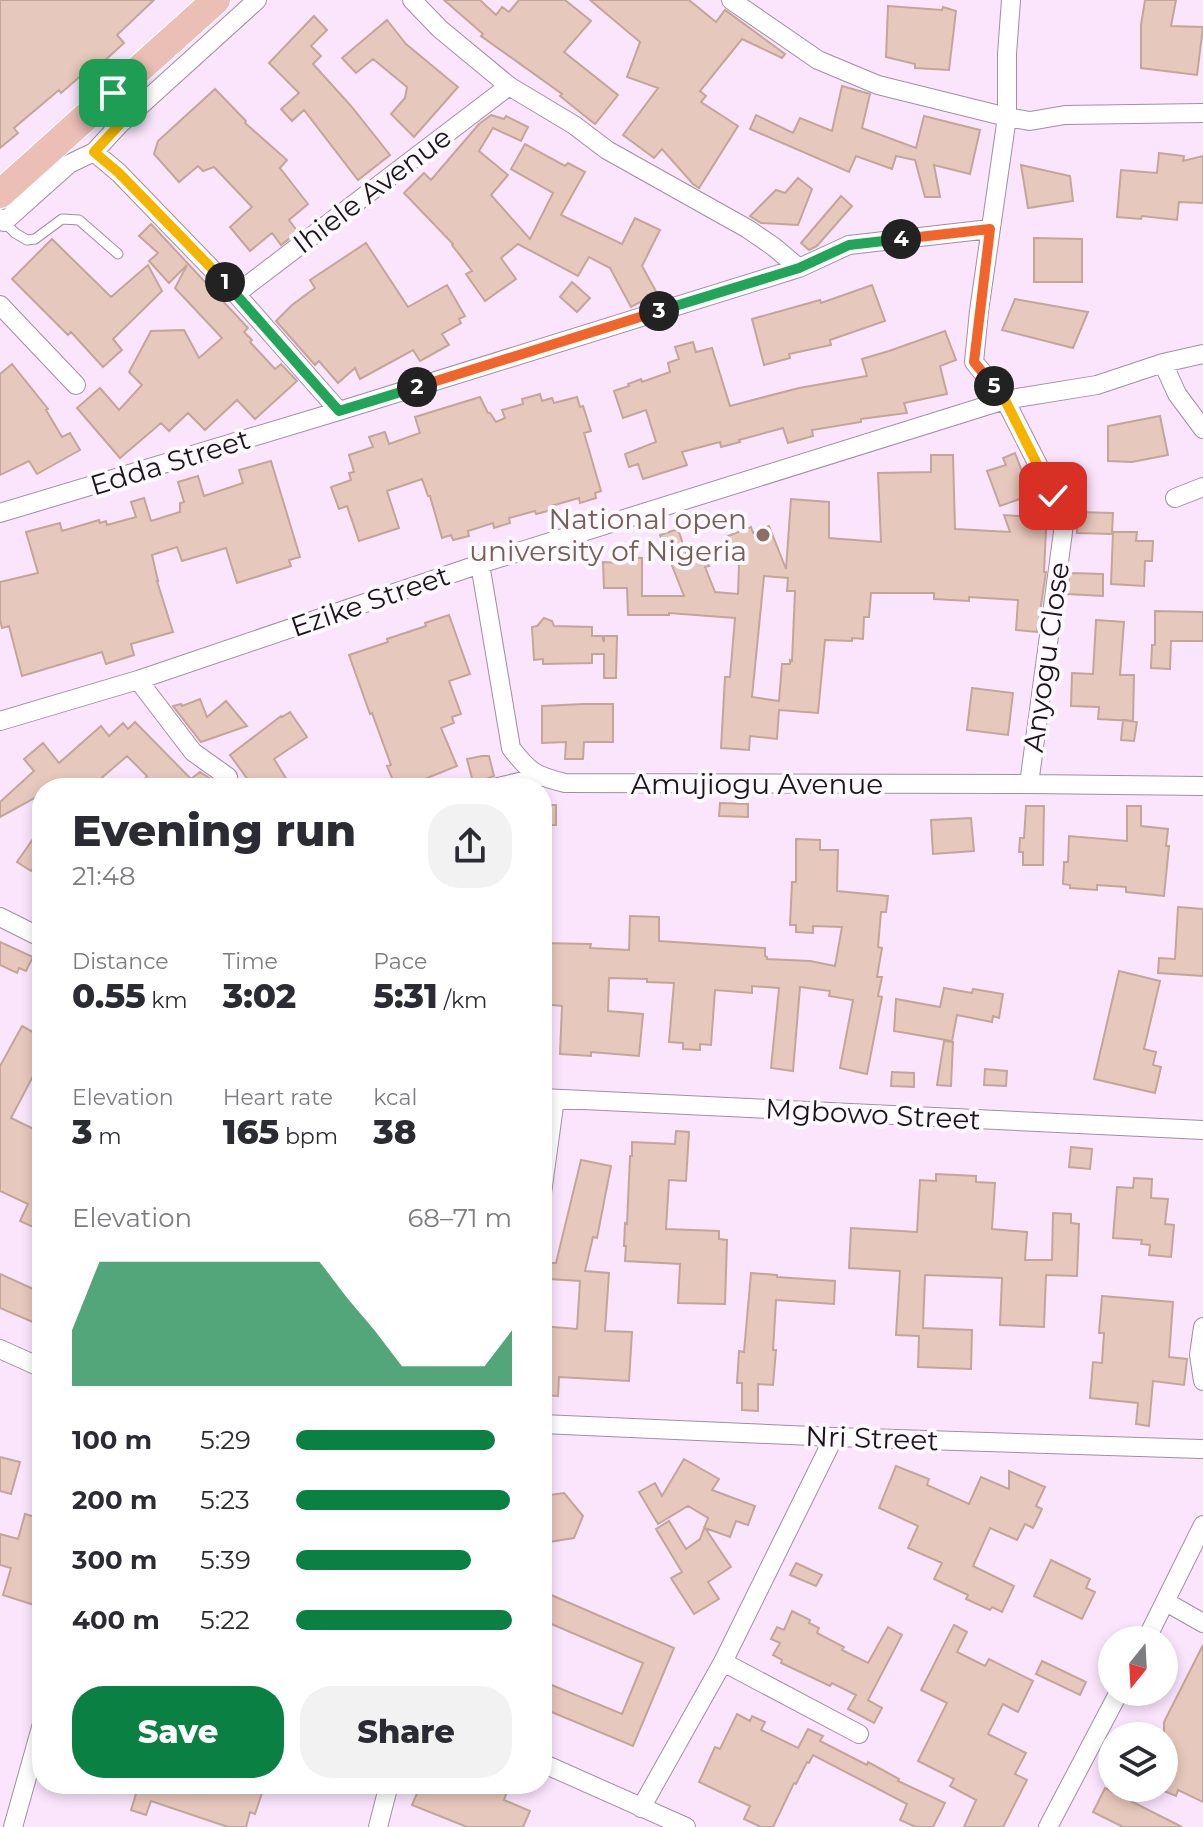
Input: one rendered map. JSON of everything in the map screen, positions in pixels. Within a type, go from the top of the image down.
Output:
[{"type":"main road","points":[[0,194],[216,0]]},
{"type":"street","points":[[2,220],[69,164],[94,152],[120,124],[257,0]]},
{"type":"street","points":[[412,0],[440,29],[509,86],[574,125],[607,150],[748,229],[799,268]]},
{"type":"street","points":[[731,0],[818,60],[878,85],[1007,117],[1030,121],[1065,115],[1203,113]]},
{"type":"street","name":"Anyogu Close","points":[[1011,0],[1007,117],[974,362],[1005,400],[1062,512],[1063,532],[1029,784]]},
{"type":"street","name":"Ihiele Avenue","points":[[236,294],[509,86]]},
{"type":"street","points":[[113,93],[120,124]]},
{"type":"street","points":[[94,152],[119,173],[236,294],[339,411]]},
{"type":"street","name":"Edda Street","points":[[0,513],[799,268],[849,245],[990,229]]},
{"type":"street","points":[[0,305],[76,385]]},
{"type":"street","name":"Ezike Street","points":[[0,721],[138,680],[480,564],[1005,400],[1097,385],[1163,363],[1203,354]]},
{"type":"street","points":[[1163,363],[1177,394],[1203,429]]},
{"type":"street","points":[[1175,498],[1203,487]]},
{"type":"street","points":[[480,564],[511,748],[523,764],[540,777]]},
{"type":"street","points":[[138,680],[193,752],[228,777]]},
{"type":"street","points":[[536,778],[540,777]]},
{"type":"street","name":"Amujiogu Avenue","points":[[540,777],[544,778]]},
{"type":"street","name":"Amujiogu Avenue","points":[[552,780],[565,783],[1203,786]]},
{"type":"street","points":[[0,917],[32,933]]},
{"type":"street","name":"Mgbowo Street","points":[[552,1098],[1203,1130]]},
{"type":"street","points":[[1203,1327],[1199,1355],[1203,1381]]},
{"type":"street","points":[[0,1349],[32,1363]]},
{"type":"street","name":"Nri Street","points":[[552,1424],[1202,1448]]},
{"type":"street","points":[[641,1808],[723,1662],[834,1437]]},
{"type":"street","points":[[1153,1626],[1203,1525]]},
{"type":"street","points":[[1166,1602],[1203,1623]]},
{"type":"street","points":[[723,1662],[859,1734]]},
{"type":"street","points":[[1048,1827],[1112,1706]]},
{"type":"street","points":[[13,1827],[32,1760]]},
{"type":"street","points":[[552,1768],[686,1827]]},
{"type":"street","points":[[378,1827],[386,1794]]},
{"type":"lane","points":[[2,220],[27,240],[35,239],[62,219],[79,220],[118,254]]},
{"type":"building","points":[[0,0],[154,0],[117,35],[124,43],[61,93],[59,90],[14,128],[18,133],[0,148]]},
{"type":"building","points":[[444,0],[480,0],[496,15],[502,7],[509,12],[519,0],[565,0],[591,21],[564,52],[618,95],[595,124],[560,96],[562,94],[481,36],[483,34]]},
{"type":"building","points":[[590,0],[689,0],[716,22],[725,10],[785,54],[782,58],[742,39],[700,91],[706,96],[701,102],[738,126],[699,188],[662,149],[654,158],[623,135],[658,88],[627,77],[640,42]]},
{"type":"building","points":[[1145,0],[1176,0],[1171,26],[1203,27],[1197,75],[1141,68],[1141,25]]},
{"type":"building","points":[[888,6],[942,10],[943,7],[956,11],[949,70],[915,68],[915,64],[886,57]]},
{"type":"building","points":[[314,16],[327,30],[311,46],[321,56],[313,64],[390,155],[358,180],[304,110],[292,121],[281,109],[299,93],[269,63]]},
{"type":"building","points":[[387,20],[406,44],[458,87],[414,137],[391,114],[405,98],[407,87],[373,59],[356,73],[342,58]]},
{"type":"building","points":[[842,86],[870,94],[862,128],[916,148],[924,116],[980,130],[970,174],[934,165],[940,197],[925,197],[915,160],[896,156],[892,169],[856,156],[849,172],[750,129],[756,115],[793,133],[800,118],[832,131]]},
{"type":"building","points":[[215,89],[245,123],[287,160],[280,168],[308,204],[289,220],[298,232],[281,245],[272,233],[250,251],[230,227],[252,207],[214,167],[203,171],[198,166],[179,182],[154,154],[158,141]]},
{"type":"building","points":[[491,115],[504,119],[506,116],[528,127],[521,141],[493,128],[479,151],[508,175],[491,195],[530,239],[553,193],[511,169],[525,144],[565,166],[568,163],[585,172],[561,215],[622,244],[635,218],[660,230],[642,266],[657,293],[631,307],[610,268],[589,257],[578,276],[518,244],[501,258],[516,279],[485,301],[466,274],[472,271],[453,244],[404,193],[424,173],[431,180],[479,124]]},
{"type":"building","points":[[1159,153],[1184,156],[1183,161],[1203,156],[1203,203],[1179,202],[1177,220],[1117,217],[1121,170],[1157,173]]},
{"type":"building","points":[[1021,165],[1070,176],[1073,201],[1028,208]]},
{"type":"building","points":[[798,178],[812,189],[798,225],[761,223],[750,216],[776,190],[785,193]]},
{"type":"building","points":[[841,196],[852,206],[817,246],[809,250],[801,243]]},
{"type":"building","points":[[151,224],[248,328],[244,332],[252,340],[250,342],[275,369],[281,364],[297,381],[255,419],[237,400],[205,430],[188,413],[169,431],[161,423],[120,458],[77,408],[100,388],[119,410],[142,385],[129,372],[151,331],[184,330],[199,358],[222,338],[175,288],[187,265],[169,283],[149,261],[158,253],[139,236]]},
{"type":"building","points":[[1034,238],[1082,239],[1082,282],[1034,282]]},
{"type":"building","points":[[52,239],[111,297],[148,265],[162,291],[113,339],[122,350],[103,367],[71,332],[68,335],[12,279]]},
{"type":"building","points":[[366,243],[408,307],[447,285],[465,316],[459,319],[461,323],[442,334],[449,345],[420,361],[413,350],[360,379],[355,368],[338,383],[319,361],[315,365],[276,321],[315,288],[310,280]]},
{"type":"building","points":[[572,282],[590,298],[577,312],[560,297]]},
{"type":"building","points":[[872,285],[885,321],[830,340],[831,345],[789,354],[790,358],[764,365],[752,319],[820,300],[821,303]]},
{"type":"building","points":[[1015,299],[1088,312],[1073,348],[1002,330]]},
{"type":"building","points":[[945,331],[956,360],[940,366],[947,394],[904,403],[907,413],[812,430],[813,436],[788,443],[783,428],[721,447],[720,442],[682,452],[687,465],[643,479],[638,464],[629,467],[625,454],[656,442],[646,410],[623,418],[614,391],[641,379],[642,382],[670,372],[668,363],[679,359],[675,347],[693,342],[696,352],[712,348],[730,406],[799,388],[867,376],[862,359]]},
{"type":"building","points":[[12,364],[48,409],[62,437],[70,433],[80,450],[37,474],[29,461],[0,475],[0,374]]},
{"type":"building","points":[[540,394],[542,401],[552,398],[554,403],[577,397],[580,407],[583,406],[591,431],[584,433],[601,491],[595,493],[596,498],[580,503],[579,498],[551,506],[552,510],[509,518],[510,523],[494,528],[493,523],[468,531],[469,536],[453,540],[451,535],[442,538],[422,479],[387,491],[399,528],[359,541],[347,506],[339,509],[331,487],[351,480],[349,473],[354,472],[349,455],[373,447],[369,437],[385,432],[389,444],[420,433],[415,417],[480,397],[496,422],[505,418],[502,410],[523,404],[522,399]]},
{"type":"building","points":[[1160,416],[1168,455],[1132,462],[1108,461],[1108,426]]},
{"type":"building","points":[[1015,453],[1031,495],[1000,506],[987,471],[1006,465],[1003,458]]},
{"type":"building","points":[[931,455],[953,455],[955,529],[1010,532],[1004,515],[1034,517],[1034,528],[1046,529],[1046,572],[1037,632],[1016,630],[1018,600],[969,597],[969,601],[934,599],[934,593],[871,593],[869,617],[864,617],[863,639],[825,640],[818,713],[779,710],[777,739],[750,736],[749,750],[721,748],[725,677],[730,677],[735,618],[669,613],[628,615],[627,588],[604,588],[603,562],[622,563],[623,557],[642,558],[642,596],[684,596],[660,535],[678,529],[686,553],[701,547],[715,592],[738,594],[739,564],[728,536],[751,527],[753,533],[769,526],[786,569],[791,499],[829,502],[829,538],[881,542],[878,473],[931,472]],"holes":[[[764,576],[788,578],[787,591],[795,591],[792,661],[782,664],[779,701],[752,697]]]},
{"type":"building","points":[[271,461],[300,557],[289,560],[291,566],[237,583],[226,548],[182,561],[177,547],[152,555],[173,632],[131,644],[134,655],[106,664],[102,652],[22,676],[9,626],[2,628],[0,620],[0,582],[38,573],[26,532],[60,523],[62,531],[99,520],[100,523],[106,521],[107,525],[136,517],[131,502],[144,498],[151,521],[180,512],[180,503],[184,502],[178,482],[198,476],[204,496],[243,483],[239,470]]},
{"type":"building","points":[[1077,512],[1113,513],[1112,534],[1077,533]]},
{"type":"building","points":[[1113,532],[1137,532],[1136,541],[1153,541],[1152,561],[1145,561],[1144,586],[1111,584]]},
{"type":"building","points":[[1070,573],[1103,574],[1103,596],[1067,594]]},
{"type":"building","points":[[1155,611],[1203,612],[1203,641],[1171,641],[1170,669],[1151,668]]},
{"type":"building","points":[[449,615],[470,674],[449,681],[461,714],[452,717],[454,723],[441,728],[457,766],[427,778],[392,778],[387,766],[391,765],[349,655],[426,626],[425,623]]},
{"type":"building","points":[[544,618],[552,621],[554,626],[592,627],[592,636],[602,636],[604,642],[604,636],[617,636],[616,678],[604,678],[604,654],[592,654],[592,663],[543,664],[543,659],[534,660],[532,627]]},
{"type":"building","points":[[1096,620],[1124,622],[1120,675],[1134,675],[1133,721],[1098,719],[1099,707],[1071,706],[1072,673],[1093,674]]},
{"type":"building","points":[[972,688],[1013,693],[1008,735],[967,730]]},
{"type":"building","points":[[200,699],[207,717],[226,701],[247,726],[201,742],[173,706]]},
{"type":"building","points":[[613,704],[613,742],[584,742],[583,759],[565,759],[566,742],[542,743],[542,706]]},
{"type":"building","points":[[290,712],[307,737],[274,759],[286,778],[247,778],[230,755]]},
{"type":"building","points":[[1123,720],[1137,722],[1134,741],[1121,740]]},
{"type":"building","points":[[135,722],[190,778],[146,778],[147,776],[127,756],[102,778],[32,778],[32,799],[0,817],[0,802],[34,771],[24,759],[43,743],[59,763],[101,726],[109,736],[123,723],[128,729]]},
{"type":"building","points":[[489,756],[494,776],[472,778],[467,759]]},
{"type":"building","points":[[200,772],[209,778],[192,778]]},
{"type":"building","points":[[720,803],[748,804],[748,817],[719,816]]},
{"type":"building","points":[[552,805],[556,805],[556,825],[552,825]]},
{"type":"building","points":[[1026,806],[1044,806],[1043,865],[1023,865],[1023,852],[1019,852],[1020,838],[1024,838]]},
{"type":"building","points":[[1127,806],[1141,806],[1141,826],[1168,829],[1164,896],[1126,892],[1126,887],[1097,885],[1097,890],[1070,888],[1070,885],[1063,884],[1069,836],[1127,841]]},
{"type":"building","points":[[971,818],[974,851],[933,854],[931,820]]},
{"type":"building","points":[[796,839],[820,840],[820,850],[838,850],[837,891],[888,896],[886,912],[881,912],[878,947],[882,948],[877,977],[882,977],[878,996],[882,997],[867,1074],[840,1068],[853,1000],[829,996],[830,991],[800,987],[793,1071],[771,1068],[779,988],[752,986],[752,993],[715,990],[711,1045],[700,1044],[700,1050],[683,1049],[683,1043],[669,1042],[674,983],[609,978],[608,1011],[643,1014],[639,1056],[591,1052],[591,1056],[560,1054],[562,1006],[552,1005],[552,943],[591,944],[590,948],[629,950],[630,916],[659,917],[659,941],[765,948],[767,959],[810,961],[835,966],[842,927],[813,926],[813,933],[796,932],[796,925],[790,925],[792,882],[796,882]]},
{"type":"building","points":[[32,840],[32,870],[17,862]]},
{"type":"building","points":[[1178,907],[1203,909],[1203,976],[1158,973],[1159,958],[1175,959]]},
{"type":"building","points":[[0,942],[32,957],[26,971],[19,968],[17,973],[0,965]]},
{"type":"building","points":[[1119,971],[1160,981],[1144,1049],[1156,1052],[1153,1065],[1161,1067],[1155,1093],[1094,1079]]},
{"type":"building","points":[[944,988],[1003,994],[999,1018],[993,1016],[992,1022],[957,1015],[952,1041],[894,1031],[896,999],[940,1007]]},
{"type":"building","points":[[22,1026],[32,1032],[32,1078],[11,1118],[32,1128],[32,1226],[20,1221],[28,1204],[0,1191],[0,1066]]},
{"type":"building","points":[[944,1041],[953,1042],[951,1086],[937,1085]]},
{"type":"building","points":[[985,1069],[1007,1071],[1006,1086],[984,1085]]},
{"type":"building","points":[[892,1072],[914,1073],[914,1087],[891,1086]]},
{"type":"building","points":[[676,1131],[689,1132],[686,1181],[669,1180],[666,1229],[719,1231],[719,1239],[727,1240],[725,1304],[678,1303],[680,1264],[625,1261],[632,1142],[675,1144]]},
{"type":"building","points":[[1071,1147],[1092,1149],[1090,1169],[1069,1167]]},
{"type":"building","points":[[581,1160],[611,1166],[597,1238],[593,1237],[585,1271],[609,1273],[605,1331],[632,1332],[629,1381],[559,1377],[558,1396],[552,1396],[552,1327],[577,1329],[580,1281],[552,1279],[552,1263],[556,1263]]},
{"type":"building","points":[[936,1174],[976,1176],[976,1182],[995,1183],[992,1229],[1027,1232],[1025,1260],[1052,1260],[1053,1213],[1071,1214],[1071,1223],[1079,1224],[1077,1276],[1046,1275],[1044,1327],[1000,1325],[1002,1278],[925,1275],[923,1328],[972,1330],[971,1369],[918,1367],[919,1336],[896,1335],[900,1271],[849,1268],[851,1228],[917,1232],[920,1180],[936,1181]]},
{"type":"building","points":[[1134,1178],[1152,1179],[1151,1198],[1168,1199],[1165,1224],[1174,1225],[1171,1257],[1149,1255],[1150,1245],[1141,1244],[1142,1240],[1113,1238],[1117,1187],[1133,1188]]},
{"type":"building","points":[[751,1273],[835,1281],[834,1304],[776,1300],[773,1385],[758,1384],[758,1411],[742,1410],[742,1383],[737,1383],[739,1351],[744,1352]]},
{"type":"building","points":[[0,1274],[32,1288],[32,1322],[0,1308]]},
{"type":"building","points":[[1102,1296],[1173,1302],[1169,1357],[1187,1359],[1184,1385],[1153,1381],[1149,1426],[1136,1424],[1138,1403],[1090,1398],[1093,1362],[1102,1363],[1104,1333],[1099,1333]]},
{"type":"building","points":[[0,1457],[20,1462],[11,1494],[0,1491]]},
{"type":"building","points":[[684,1459],[719,1479],[712,1490],[755,1506],[748,1525],[736,1521],[730,1537],[705,1528],[731,1567],[708,1582],[719,1599],[694,1614],[671,1578],[682,1572],[656,1529],[669,1521],[686,1549],[700,1539],[708,1518],[688,1506],[658,1524],[639,1492],[655,1483],[662,1496]]},
{"type":"building","points":[[896,1466],[929,1479],[927,1485],[969,1504],[981,1477],[1009,1489],[1009,1471],[1045,1487],[1036,1506],[1042,1509],[1033,1528],[1025,1524],[1017,1540],[990,1528],[973,1566],[1014,1586],[1002,1612],[966,1599],[968,1595],[934,1579],[942,1563],[908,1548],[918,1526],[879,1508]]},
{"type":"building","points":[[564,1493],[583,1516],[574,1538],[552,1541],[552,1495]]},
{"type":"building","points":[[25,1514],[32,1516],[32,1604],[3,1595],[11,1568],[0,1565],[0,1534],[18,1539]]},
{"type":"building","points":[[1051,1560],[1090,1579],[1086,1588],[1095,1592],[1082,1619],[1034,1596]]},
{"type":"building","points":[[796,1563],[822,1575],[816,1586],[790,1575]]},
{"type":"building","points":[[552,1595],[674,1648],[633,1746],[552,1712],[552,1685],[622,1714],[643,1663],[552,1624]]},
{"type":"building","points":[[792,1611],[810,1620],[809,1623],[819,1628],[817,1633],[868,1663],[888,1627],[902,1635],[868,1700],[882,1708],[874,1723],[848,1709],[856,1695],[781,1663],[782,1660],[773,1655],[780,1643],[771,1639],[777,1627],[784,1630]]},
{"type":"building","points":[[954,1625],[967,1632],[957,1652],[985,1666],[989,1659],[1033,1681],[1018,1712],[1003,1704],[988,1734],[1026,1753],[1015,1774],[1027,1780],[1003,1827],[964,1827],[976,1800],[950,1786],[954,1779],[918,1761],[947,1703],[921,1690]]},
{"type":"building","points":[[1203,1645],[1203,1802],[1178,1790],[1178,1722],[1164,1722],[1172,1706],[1178,1706],[1178,1694]]},
{"type":"building","points":[[1042,1661],[1086,1682],[1080,1695],[1036,1674]]},
{"type":"building","points":[[737,1714],[750,1721],[752,1716],[765,1722],[761,1730],[798,1748],[808,1729],[823,1736],[820,1741],[867,1765],[868,1762],[898,1781],[945,1803],[933,1827],[916,1827],[900,1820],[907,1804],[813,1755],[794,1783],[773,1827],[761,1827],[744,1819],[750,1806],[699,1782],[715,1747],[720,1749]]},
{"type":"building","points":[[136,1794],[262,1794],[255,1814],[250,1812],[246,1827],[228,1827],[151,1801],[146,1815],[131,1810]]},
{"type":"building","points":[[417,1794],[506,1794],[504,1800],[530,1811],[523,1827],[467,1827],[412,1805]]},
{"type":"building","points":[[1098,1802],[1133,1802],[1182,1827],[1123,1827],[1093,1812]]},
{"type":"place","name":"National open university of Nigeria","points":[[763,535]]},
{"type":"route","points":[[113,93],[120,124],[94,152],[119,173],[236,294],[339,411],[799,268],[849,245],[990,229],[974,362],[1005,400],[1053,496]]}]
